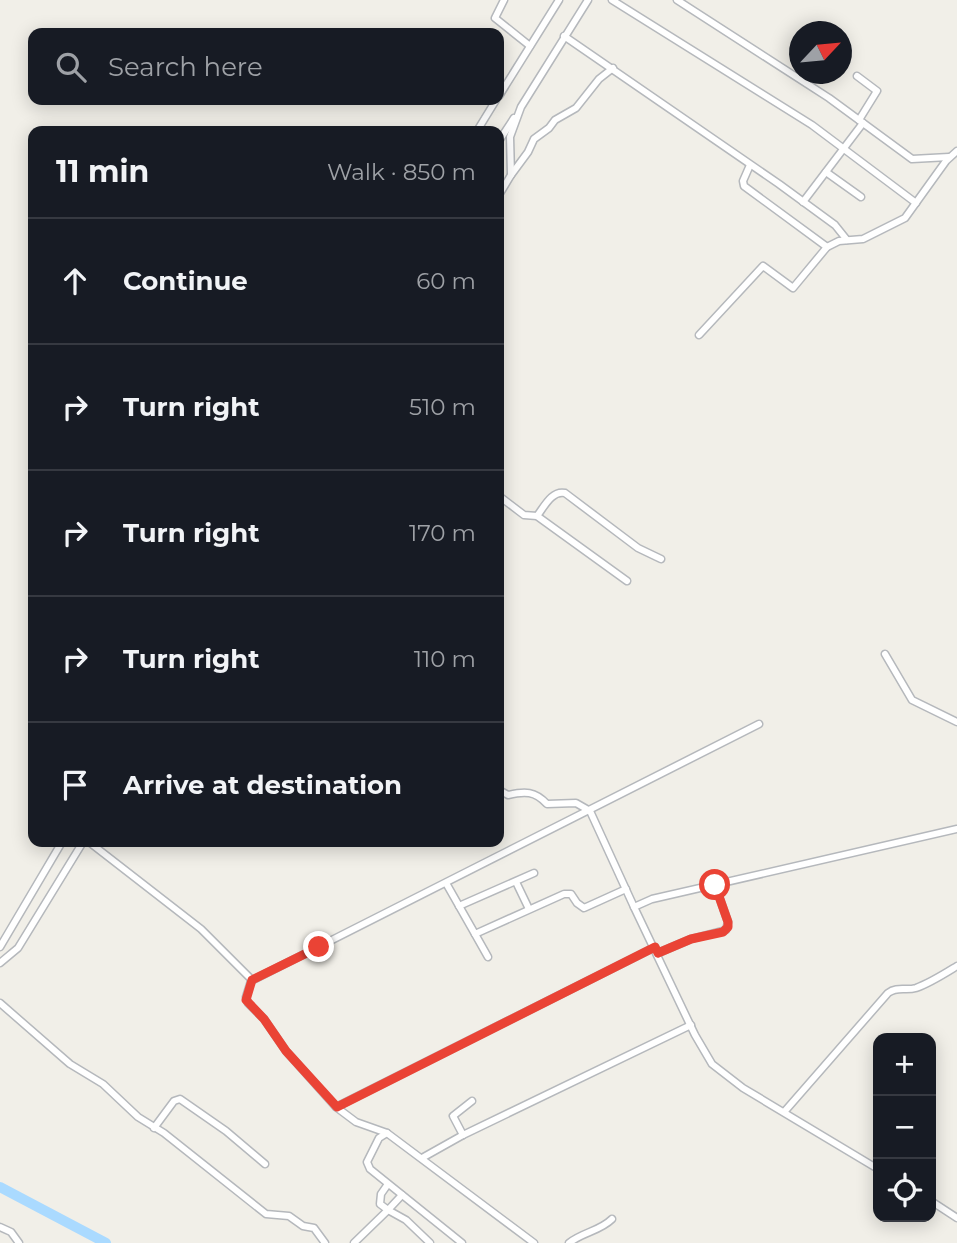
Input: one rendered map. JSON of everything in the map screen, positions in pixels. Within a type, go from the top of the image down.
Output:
[{"type":"street","points":[[504,0],[495,18],[530,47]]},
{"type":"street","points":[[504,88],[559,0]]},
{"type":"street","points":[[504,134],[588,0]]},
{"type":"street","points":[[612,0],[788,109],[916,204]]},
{"type":"street","points":[[677,0],[861,121],[915,160],[930,156],[949,157]]},
{"type":"street","points":[[564,36],[803,202],[835,225],[848,240]]},
{"type":"street","points":[[504,187],[534,139],[555,120],[576,108],[593,85],[613,68]]},
{"type":"street","points":[[803,202],[844,148],[877,91],[857,76]]},
{"type":"street","points":[[480,126],[494,105]]},
{"type":"street","points":[[511,175],[510,136],[520,107]]},
{"type":"street","points":[[699,335],[763,266],[793,288],[827,247],[848,240],[863,239],[902,220],[949,157],[957,151]]},
{"type":"street","points":[[750,165],[743,181],[744,186],[827,247]]},
{"type":"street","points":[[826,172],[861,197]]},
{"type":"street","points":[[537,516],[555,494],[565,493],[638,548],[661,559]]},
{"type":"street","points":[[504,500],[524,515],[537,516],[627,582]]},
{"type":"street","points":[[885,654],[912,700],[957,722]]},
{"type":"street","points":[[534,1243],[387,1133],[349,1118],[337,1107],[286,1051],[264,1019],[248,1003],[246,997],[252,980],[760,724]]},
{"type":"street","points":[[504,793],[508,795],[520,792],[536,793],[547,804],[576,803],[590,811],[708,1058],[724,1075],[873,1165]]},
{"type":"street","points":[[634,907],[652,900],[957,829]]},
{"type":"street","points":[[0,947],[59,847]]},
{"type":"street","points":[[0,964],[18,948],[80,847]]},
{"type":"street","points":[[95,847],[201,929],[252,980]]},
{"type":"street","points":[[459,906],[534,873]]},
{"type":"street","points":[[516,882],[529,909]]},
{"type":"street","points":[[446,883],[488,957]]},
{"type":"street","points":[[337,1107],[656,950],[726,930],[728,922],[715,885]]},
{"type":"street","points":[[475,934],[569,893],[581,907],[587,907],[626,888]]},
{"type":"street","points":[[785,1111],[892,989],[919,987],[957,966]]},
{"type":"street","points":[[0,1003],[70,1064],[103,1084],[126,1107],[266,1214],[289,1216],[304,1226],[314,1228],[325,1243]]},
{"type":"street","points":[[422,1158],[463,1135],[691,1025]]},
{"type":"street","points":[[154,1128],[174,1101],[180,1099],[226,1131],[265,1164]]},
{"type":"street","points":[[463,1135],[453,1116],[472,1101]]},
{"type":"street","points":[[375,1129],[379,1138]]},
{"type":"street","points":[[387,1133],[379,1138],[368,1164],[388,1184],[462,1243]]},
{"type":"street","points":[[376,1220],[381,1194],[388,1184]]},
{"type":"street","points":[[354,1243],[402,1195]]},
{"type":"street","points":[[380,1204],[406,1220],[430,1243]]},
{"type":"street","points":[[936,1204],[957,1218]]},
{"type":"street","points":[[569,1243],[599,1229],[612,1219]]},
{"type":"street","points":[[0,1227],[11,1232],[22,1243]]},
{"type":"waterway","points":[[0,1187],[106,1243]]},
{"type":"route","points":[[319,947],[252,980],[246,1000],[264,1019],[286,1051],[337,1107],[655,947],[658,953],[691,939],[723,932],[728,927],[728,922],[715,885]]}]
